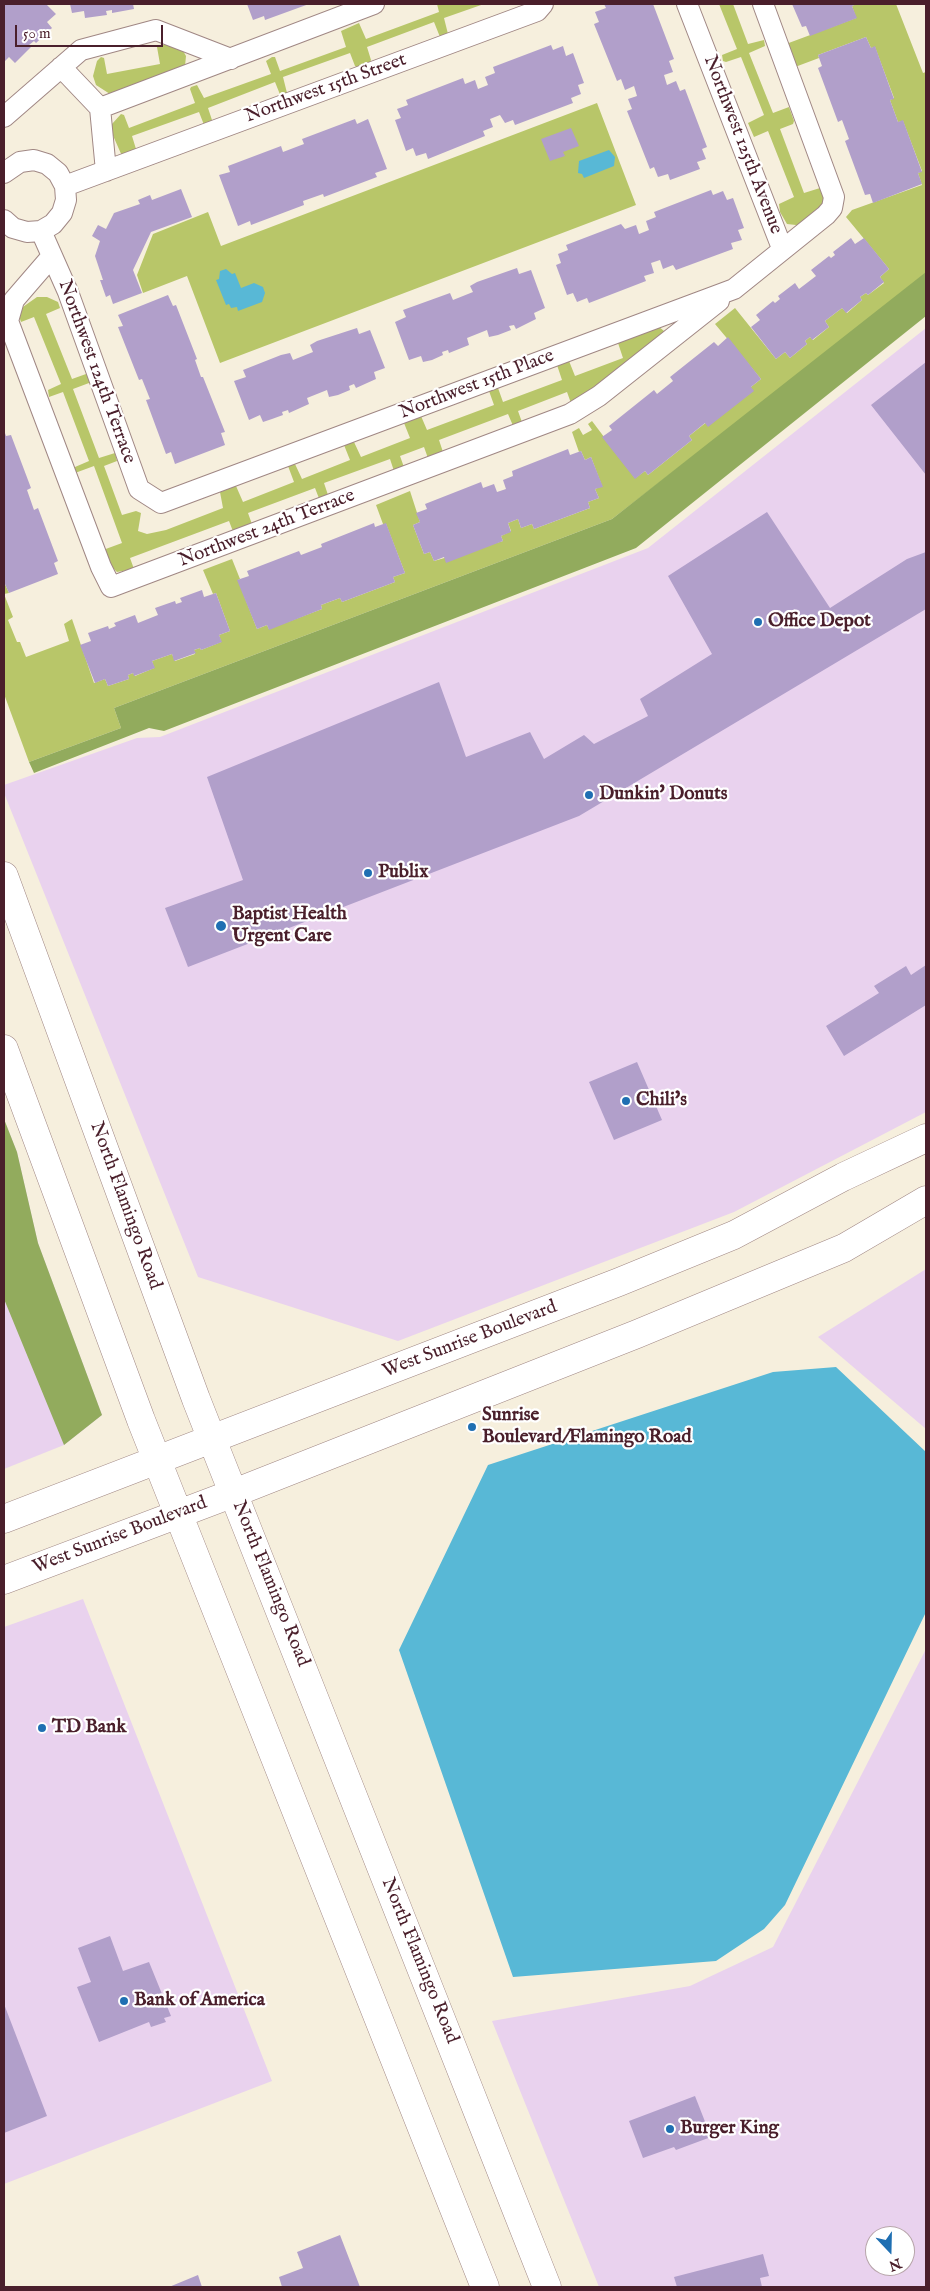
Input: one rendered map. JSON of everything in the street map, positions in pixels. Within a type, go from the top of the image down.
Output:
[{"type":"highway","name":"North Flamingo Road","points":[[4,876],[212,1439],[547,2287]]},
{"type":"highway","points":[[4,1049],[158,1461],[485,2287]]},
{"type":"highway","name":"West Sunrise Boulevard","points":[[4,1519],[619,1282],[734,1235],[843,1177],[926,1138]]},
{"type":"highway","name":"West Sunrise Boulevard","points":[[4,1580],[234,1493],[637,1334],[844,1248],[926,1200]]},
{"type":"street","points":[[100,108],[374,4]]},
{"type":"street","name":"Northwest 15th Street","points":[[65,186],[537,11],[544,4]]},
{"type":"street","name":"Northwest 125th Avenue","points":[[687,4],[782,248],[826,215],[832,208],[834,197],[763,4]]},
{"type":"street","points":[[4,117],[81,50],[156,30],[231,59]]},
{"type":"street","points":[[61,67],[100,108],[106,171]]},
{"type":"street","points":[[4,173],[20,162],[34,160],[47,164],[58,173],[65,186],[66,200],[62,213],[53,224],[41,231],[27,232],[13,228],[4,220]]},
{"type":"street","name":"Northwest 124th Terrace","points":[[41,231],[68,292],[139,489],[161,503]]},
{"type":"street","name":"Northwest 15th Place","points":[[161,503],[734,289],[782,248]]},
{"type":"street","name":"Northwest 24th Terrace","points":[[52,256],[14,300],[8,320],[98,558],[111,587],[570,414],[598,396],[734,289]]},
{"type":"shaded area","points":[[926,328],[926,1112],[734,1212],[398,1341],[198,1277],[4,793],[4,785],[137,738],[160,737],[648,548]]},
{"type":"shaded area","points":[[4,1119],[17,1152],[38,1243],[102,1415],[64,1445],[4,1469]]},
{"type":"shaded area","points":[[926,1269],[926,1429],[818,1337]]},
{"type":"shaded area","points":[[83,1599],[272,2081],[4,2184],[4,1627]]},
{"type":"shaded area","points":[[926,1649],[926,2287],[599,2287],[492,2021],[690,1986],[773,1947]]},
{"type":"green space","points":[[437,4],[484,4],[444,18],[448,34],[440,37],[434,22],[367,47],[371,60],[369,64],[358,68],[355,66],[350,53],[283,77],[288,97],[281,97],[275,82],[208,108],[213,123],[206,130],[199,112],[132,136],[136,149],[122,156],[111,131],[112,124],[121,114],[124,115],[129,128],[195,103],[191,87],[197,85],[204,98],[271,74],[266,61],[272,57],[275,57],[280,71],[346,47],[341,31],[359,23],[366,39],[439,12]]},
{"type":"green space","points":[[719,4],[733,4],[748,44],[764,40],[765,46],[749,53],[773,113],[789,107],[794,121],[793,124],[780,129],[804,193],[820,188],[825,201],[805,226],[787,224],[780,212],[779,204],[794,197],[768,131],[754,137],[748,123],[764,115],[741,57],[726,62],[723,61],[722,55],[737,49]]},
{"type":"green space","points":[[856,4],[896,4],[923,73],[926,72],[926,273],[774,394],[612,519],[114,708],[121,728],[29,762],[4,694],[4,594],[13,617],[8,620],[17,642],[20,642],[26,657],[69,641],[64,624],[72,619],[94,683],[105,679],[108,686],[129,679],[128,675],[133,673],[135,676],[154,668],[152,661],[172,654],[175,661],[195,654],[194,650],[200,648],[201,650],[221,642],[219,635],[230,631],[216,593],[213,594],[203,570],[232,559],[257,629],[267,625],[269,629],[322,609],[321,605],[340,598],[342,602],[395,582],[393,577],[405,573],[386,524],[383,524],[376,505],[410,491],[420,522],[413,525],[424,554],[430,552],[434,561],[503,541],[501,536],[511,531],[508,523],[518,519],[521,528],[532,524],[534,529],[590,508],[588,502],[599,498],[595,489],[602,486],[591,457],[585,460],[581,451],[579,452],[572,432],[579,428],[583,435],[592,430],[588,424],[592,421],[635,478],[645,471],[648,475],[692,440],[689,436],[761,379],[715,324],[735,308],[776,359],[785,352],[790,358],[807,344],[805,341],[810,337],[813,340],[829,327],[825,321],[842,308],[847,313],[862,300],[860,297],[866,293],[868,295],[884,283],[880,277],[889,269],[846,217],[852,210],[922,185],[918,173],[922,171],[903,121],[898,122],[890,100],[894,98],[875,47],[871,48],[866,37],[818,55],[819,58],[795,67],[786,44],[856,18],[852,6]]},
{"type":"green space","points":[[174,45],[182,49],[186,56],[185,66],[110,94],[96,85],[93,76],[97,61],[101,57],[104,58],[107,74],[160,64],[157,47]]},
{"type":"green space","points":[[597,103],[636,205],[220,363],[187,276],[143,293],[137,275],[153,234],[208,212],[221,246]]},
{"type":"green space","points":[[926,272],[926,316],[636,548],[164,731],[149,728],[34,773],[29,762],[121,728],[114,708],[612,519]]},
{"type":"green space","points":[[37,297],[47,297],[58,302],[60,308],[46,314],[72,379],[86,374],[89,378],[89,383],[73,389],[99,458],[115,453],[117,461],[104,466],[122,515],[136,511],[141,513],[138,531],[147,534],[166,530],[223,508],[220,492],[236,486],[243,502],[294,482],[288,466],[295,464],[302,479],[350,460],[344,445],[354,442],[361,457],[410,438],[404,423],[421,416],[427,430],[494,405],[489,391],[493,389],[498,388],[503,402],[562,380],[557,365],[569,361],[575,376],[623,358],[618,343],[658,326],[664,331],[662,335],[572,406],[567,392],[518,411],[523,425],[514,428],[508,414],[439,440],[444,455],[429,461],[424,447],[400,456],[405,470],[395,474],[390,459],[324,483],[329,498],[320,501],[315,488],[248,513],[253,527],[234,534],[229,521],[130,558],[134,569],[117,572],[111,566],[103,550],[122,543],[94,466],[75,473],[75,467],[89,461],[63,392],[49,397],[48,390],[61,384],[34,317],[21,322],[20,319],[20,309]]},
{"type":"green space","points":[[4,582],[9,593],[4,594]]},
{"type":"green space","points":[[4,1119],[17,1152],[38,1243],[102,1415],[64,1445],[4,1299]]},
{"type":"water","points":[[609,150],[615,157],[614,166],[584,178],[582,174],[578,173],[579,161]]},
{"type":"water","points":[[226,269],[232,274],[235,273],[241,288],[254,283],[263,287],[265,293],[262,302],[238,311],[237,307],[231,308],[229,304],[226,305],[216,280],[219,279],[220,271]]},
{"type":"water","points":[[836,1367],[926,1452],[926,1612],[785,1905],[764,1929],[716,1961],[513,1977],[399,1650],[488,1465],[773,1372]]},
{"type":"building","points":[[4,4],[46,4],[56,14],[47,22],[52,28],[36,43],[34,41],[29,45],[31,47],[15,63],[9,57],[4,62]]},
{"type":"building","points":[[70,4],[133,4],[134,9],[112,13],[112,10],[106,11],[107,15],[85,18],[84,11],[72,13]]},
{"type":"building","points":[[247,4],[309,4],[265,20],[264,16],[253,20]]},
{"type":"building","points":[[604,4],[653,4],[674,59],[669,61],[673,72],[664,75],[667,85],[676,81],[680,91],[685,89],[707,147],[702,149],[706,159],[697,162],[700,169],[670,180],[668,174],[658,177],[654,167],[650,169],[627,111],[632,109],[628,99],[637,96],[634,86],[625,90],[621,79],[617,81],[594,24],[599,22],[595,12],[606,8]]},
{"type":"building","points":[[792,4],[858,4],[852,6],[857,18],[810,36],[806,26],[802,27]]},
{"type":"building","points":[[866,37],[871,48],[875,46],[894,99],[890,100],[898,122],[903,120],[922,172],[918,173],[922,184],[873,203],[870,194],[865,195],[845,141],[849,139],[842,120],[838,122],[818,68],[822,66],[818,55]]},
{"type":"building","points":[[551,45],[553,50],[563,46],[566,56],[573,53],[584,83],[578,85],[581,94],[571,98],[573,103],[515,125],[513,120],[505,123],[500,115],[490,119],[493,127],[483,131],[485,136],[428,159],[426,153],[416,156],[413,148],[406,151],[395,120],[401,118],[397,109],[408,105],[406,100],[463,78],[465,84],[475,80],[478,89],[488,85],[485,77],[495,73],[493,67]]},
{"type":"building","points":[[355,119],[357,124],[368,119],[387,169],[375,173],[377,177],[324,197],[323,194],[303,201],[304,205],[251,225],[250,221],[238,226],[219,175],[230,172],[228,166],[281,146],[283,152],[304,144],[302,139]]},
{"type":"building","points":[[571,128],[579,146],[563,152],[565,156],[550,161],[541,139]]},
{"type":"building","points":[[181,189],[192,217],[151,232],[133,270],[142,293],[113,304],[110,295],[106,297],[100,280],[103,280],[95,256],[100,241],[92,236],[98,225],[106,229],[114,213],[140,204],[138,200],[150,195],[152,200]]},
{"type":"building","points":[[711,190],[713,195],[723,191],[727,200],[733,198],[744,228],[738,230],[742,240],[731,243],[733,249],[676,270],[673,265],[663,269],[660,260],[651,263],[654,273],[644,276],[646,281],[589,303],[587,298],[577,302],[573,293],[567,295],[556,265],[561,263],[558,254],[568,250],[566,245],[621,224],[625,229],[636,225],[639,234],[649,230],[646,221],[656,217],[654,212]]},
{"type":"building","points":[[851,238],[855,244],[864,238],[889,269],[880,277],[884,282],[868,295],[866,293],[860,297],[862,300],[846,313],[842,308],[825,321],[829,327],[812,340],[810,337],[805,341],[807,344],[790,358],[785,352],[776,359],[751,327],[760,320],[756,315],[773,301],[775,303],[780,299],[778,296],[795,283],[799,289],[816,276],[811,270],[829,256],[831,258],[835,255],[833,252]]},
{"type":"building","points":[[517,268],[519,274],[531,270],[545,308],[534,313],[536,319],[516,329],[514,325],[509,326],[511,330],[498,335],[489,337],[487,330],[467,338],[469,345],[449,353],[448,350],[442,352],[443,355],[432,360],[423,362],[421,356],[409,360],[395,322],[406,317],[403,310],[450,293],[453,300],[473,292],[470,286],[477,282]]},
{"type":"building","points":[[168,295],[173,306],[176,305],[197,359],[195,360],[201,377],[203,377],[225,432],[221,433],[225,445],[175,464],[171,452],[166,454],[146,400],[150,399],[142,379],[139,380],[118,327],[123,326],[118,315]]},
{"type":"building","points":[[357,328],[359,334],[370,330],[385,368],[374,372],[376,379],[356,388],[354,384],[349,386],[350,390],[338,395],[329,397],[327,390],[307,398],[309,404],[289,413],[288,410],[282,412],[283,415],[263,422],[260,415],[249,420],[234,381],[246,377],[243,370],[290,353],[293,360],[313,352],[310,345],[317,341]]},
{"type":"building","points":[[728,337],[761,379],[751,387],[754,391],[708,427],[705,423],[689,436],[692,440],[648,475],[645,471],[635,479],[602,437],[612,430],[609,426],[654,390],[657,394],[673,381],[670,377],[714,342],[718,346]]},
{"type":"building","points":[[926,362],[926,475],[871,405]]},
{"type":"building","points":[[4,430],[6,436],[11,435],[31,488],[27,490],[34,510],[38,508],[58,561],[54,563],[58,574],[9,593],[4,582]]},
{"type":"building","points":[[568,449],[570,455],[581,451],[585,460],[591,457],[603,487],[595,489],[599,498],[588,502],[590,508],[534,529],[532,524],[521,528],[518,519],[508,523],[511,532],[501,536],[503,541],[446,563],[444,557],[434,561],[430,552],[424,554],[413,525],[420,522],[416,513],[427,509],[425,504],[481,482],[483,488],[494,484],[497,492],[506,489],[503,480],[513,476],[512,471]]},
{"type":"building","points":[[767,512],[830,608],[907,559],[926,552],[926,609],[579,816],[188,967],[165,908],[243,880],[207,777],[439,682],[466,757],[530,732],[544,759],[584,735],[594,744],[648,716],[640,699],[712,654],[668,576]]},
{"type":"building","points":[[374,523],[375,527],[386,523],[405,573],[393,577],[395,582],[342,602],[340,598],[321,605],[322,609],[269,630],[267,625],[257,629],[237,580],[249,576],[247,571],[299,551],[301,555],[322,547],[321,544]]},
{"type":"building","points":[[202,590],[204,597],[216,593],[230,631],[219,635],[222,642],[201,650],[200,648],[194,650],[196,653],[174,661],[172,654],[152,661],[155,668],[134,676],[133,673],[128,675],[129,679],[108,686],[105,679],[95,683],[80,645],[91,641],[88,633],[108,626],[109,629],[116,626],[114,623],[135,615],[138,623],[158,615],[155,608],[175,601],[176,604],[182,602],[180,598]]},
{"type":"building","points":[[926,965],[926,1005],[844,1056],[826,1026],[879,993],[874,986],[906,966],[911,975]]},
{"type":"building","name":"Chili's","points":[[637,1062],[662,1120],[614,1140],[589,1082]]},
{"type":"building","name":"Bank of America","points":[[110,1936],[123,1971],[149,1962],[171,2016],[164,2018],[166,2022],[151,2027],[149,2022],[99,2042],[77,1987],[91,1982],[78,1948]]},
{"type":"building","points":[[4,2004],[47,2116],[4,2133]]},
{"type":"building","name":"Burger King","points":[[695,2096],[711,2137],[676,2150],[674,2147],[643,2158],[629,2121]]},
{"type":"building","points":[[340,2235],[360,2287],[282,2287],[279,2277],[303,2268],[297,2252]]},
{"type":"building","points":[[763,2254],[769,2276],[760,2278],[762,2287],[677,2287],[674,2277]]},
{"type":"building","points":[[198,2275],[202,2287],[169,2287]]},
{"type":"place","name":"Office Depot","points":[[758,622]]},
{"type":"place","name":"Dunkin' Donuts","points":[[589,795]]},
{"type":"place","name":"Publix","points":[[368,873]]},
{"type":"place","name":"Baptist Health Urgent Care","points":[[221,926]]},
{"type":"place","name":"Chili's","points":[[626,1101]]},
{"type":"place","name":"Sunrise Boulevard/Flamingo Road","points":[[472,1427]]},
{"type":"place","name":"TD Bank","points":[[42,1728]]},
{"type":"place","name":"Bank of America","points":[[124,2001]]},
{"type":"place","name":"Burger King","points":[[670,2129]]}]
